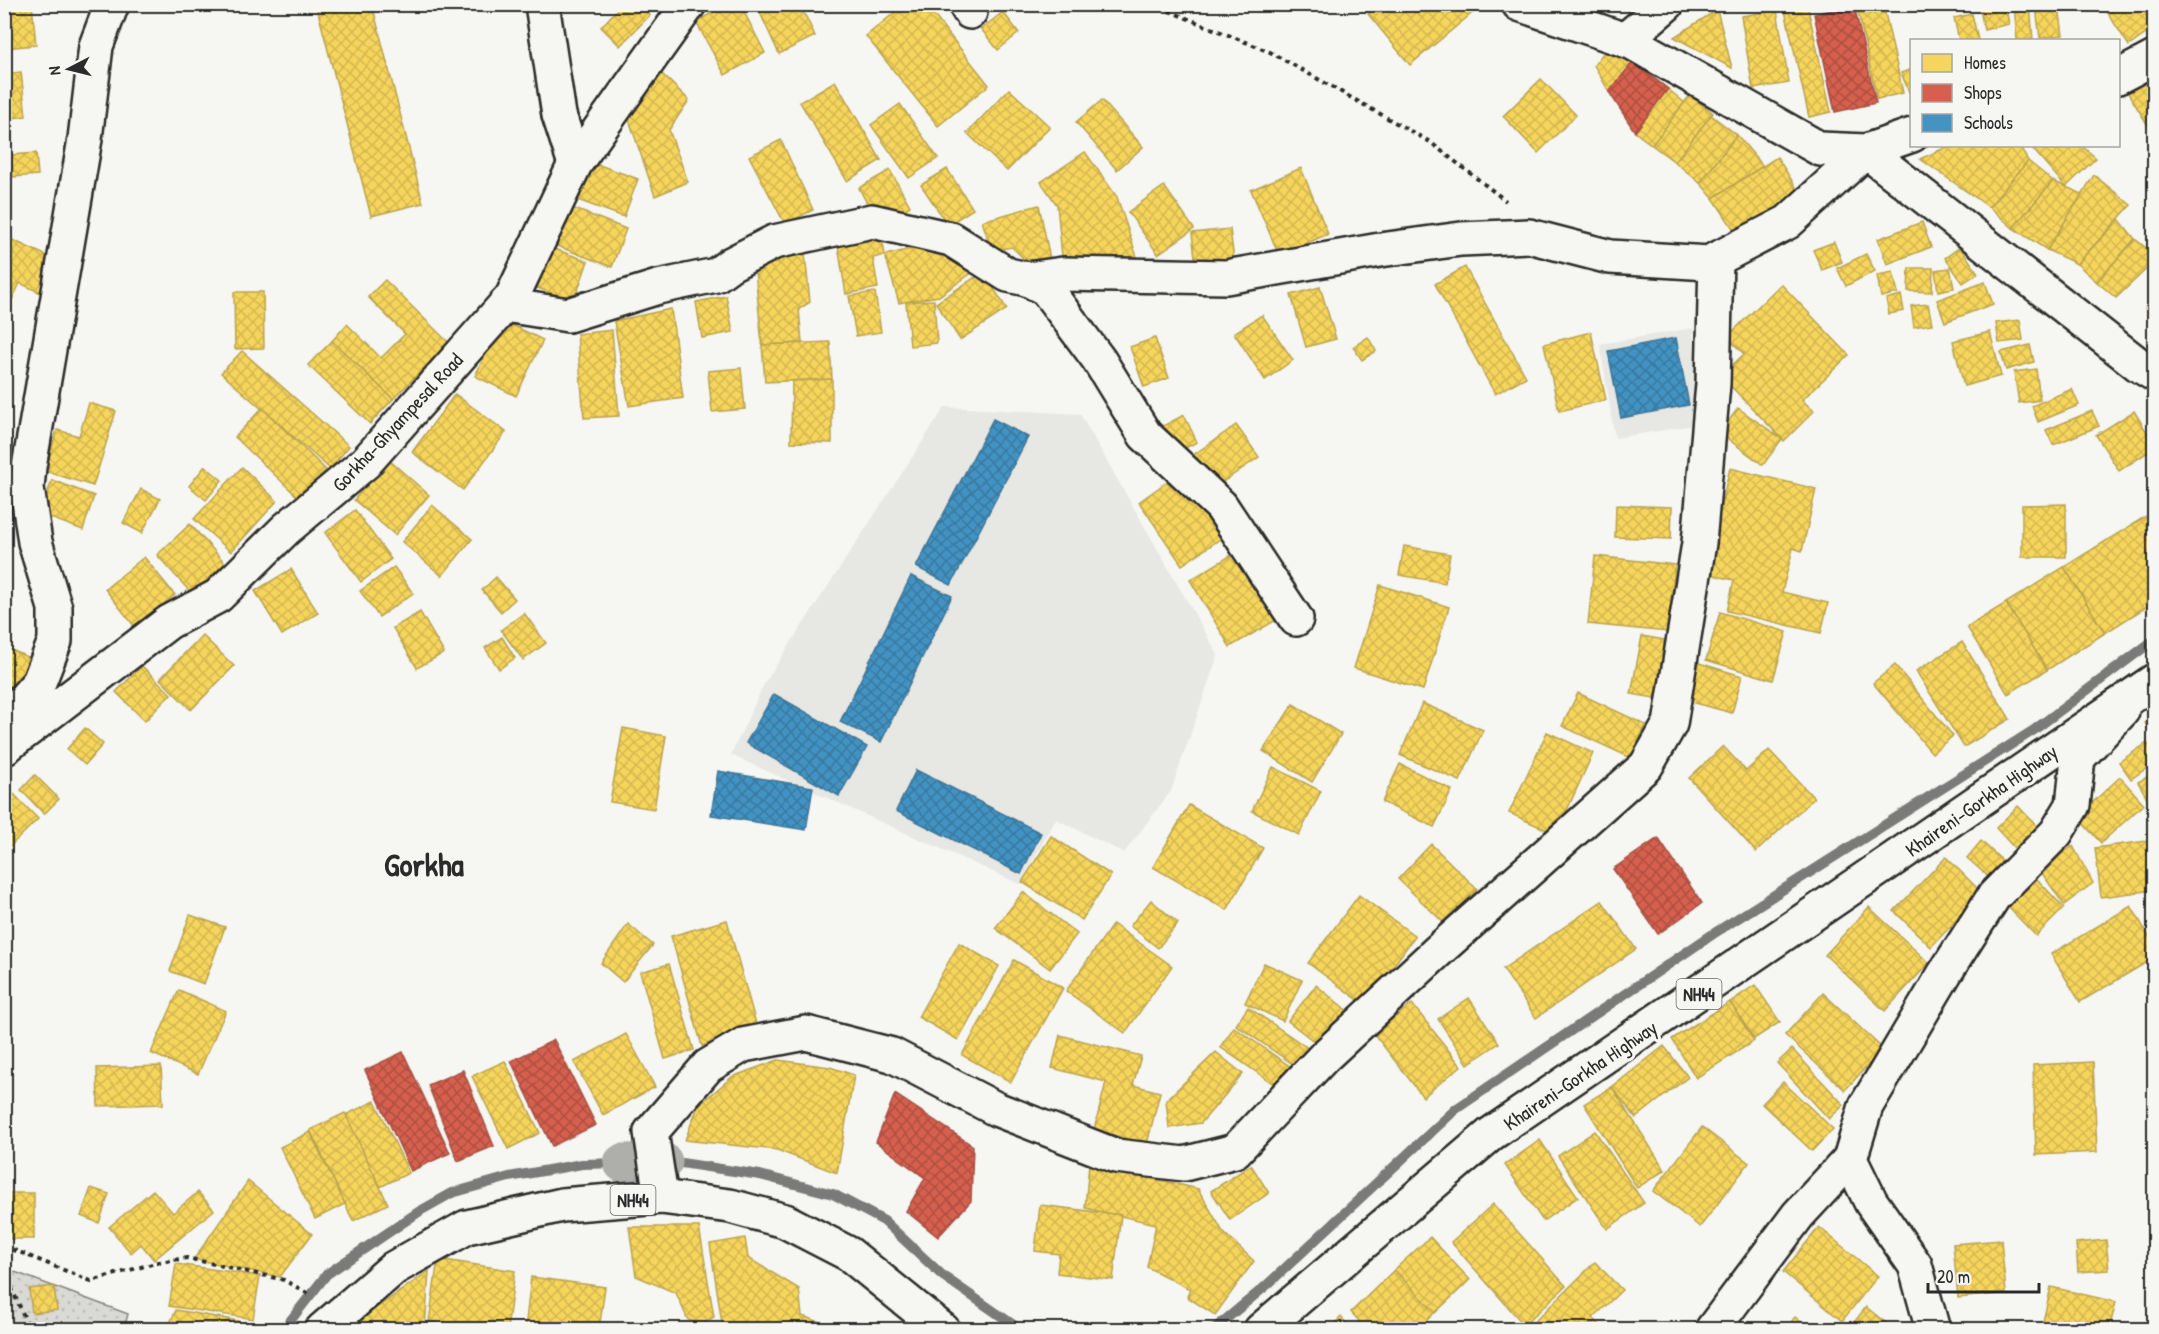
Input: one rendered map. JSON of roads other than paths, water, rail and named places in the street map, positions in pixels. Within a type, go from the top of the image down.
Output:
[{"type":"street","points":[[5,748],[12,713],[39,682],[55,641],[55,608],[35,542],[27,488],[16,460],[85,139],[96,46],[112,4]]},
{"type":"street","points":[[542,4],[559,115],[575,164]]},
{"type":"street","name":"Gorkha-Ghyampesal Road","points":[[5,748],[169,622],[218,596],[286,529],[365,463],[506,305],[575,164],[689,4]]},
{"type":"street","points":[[1520,4],[1625,40],[1820,149],[1866,151],[1910,135]]},
{"type":"street","points":[[1625,40],[1667,4]]},
{"type":"street","points":[[2120,76],[2154,58]]},
{"type":"street","points":[[1027,279],[1063,274],[1226,277],[1450,240],[1529,236],[1610,257],[1709,262],[1788,222],[1866,151]]},
{"type":"street","points":[[1866,151],[2139,365],[2154,374]]},
{"type":"street","points":[[506,305],[568,315],[658,287],[716,275],[731,264],[774,242],[872,220],[951,239],[1008,275],[1027,279],[1046,289],[1099,360],[1145,435],[1221,506],[1296,619]]},
{"type":"street","points":[[661,1197],[651,1132],[708,1066],[743,1045],[806,1033],[892,1055],[996,1109],[1116,1156],[1184,1164],[1235,1151],[1324,1057],[1438,951],[1646,766],[1670,724],[1699,543],[1713,384],[1716,259]]},
{"type":"street","points":[[1712,1329],[1798,1215],[1850,1159],[1866,1106],[1951,964],[1994,896],[2056,833],[2073,805],[2078,758],[2148,686]]},
{"type":"street","name":"Khaireni-Gorkha Highway","points":[[1261,1329],[1491,1134],[2148,686]]},
{"type":"street","points":[[1850,1159],[1870,1202],[1915,1265],[1933,1329]]},
{"type":"street","name":"NH44","points":[[332,1320],[394,1268],[467,1227],[562,1205],[661,1197],[730,1206],[785,1221],[849,1254],[943,1329]]},
{"type":"waterway","points":[[1213,1330],[1267,1285],[1456,1109],[1713,934],[2034,730],[2154,640]]},
{"type":"waterway","points":[[663,1162],[760,1175],[833,1194],[884,1221],[943,1276],[1021,1330]]},
{"type":"waterway","points":[[623,1163],[663,1162]]},
{"type":"waterway","points":[[283,1330],[327,1274],[420,1211],[452,1193],[509,1177],[582,1164],[623,1163]]},
{"type":"district","name":"Gorkha","points":[[424,864]]}]
